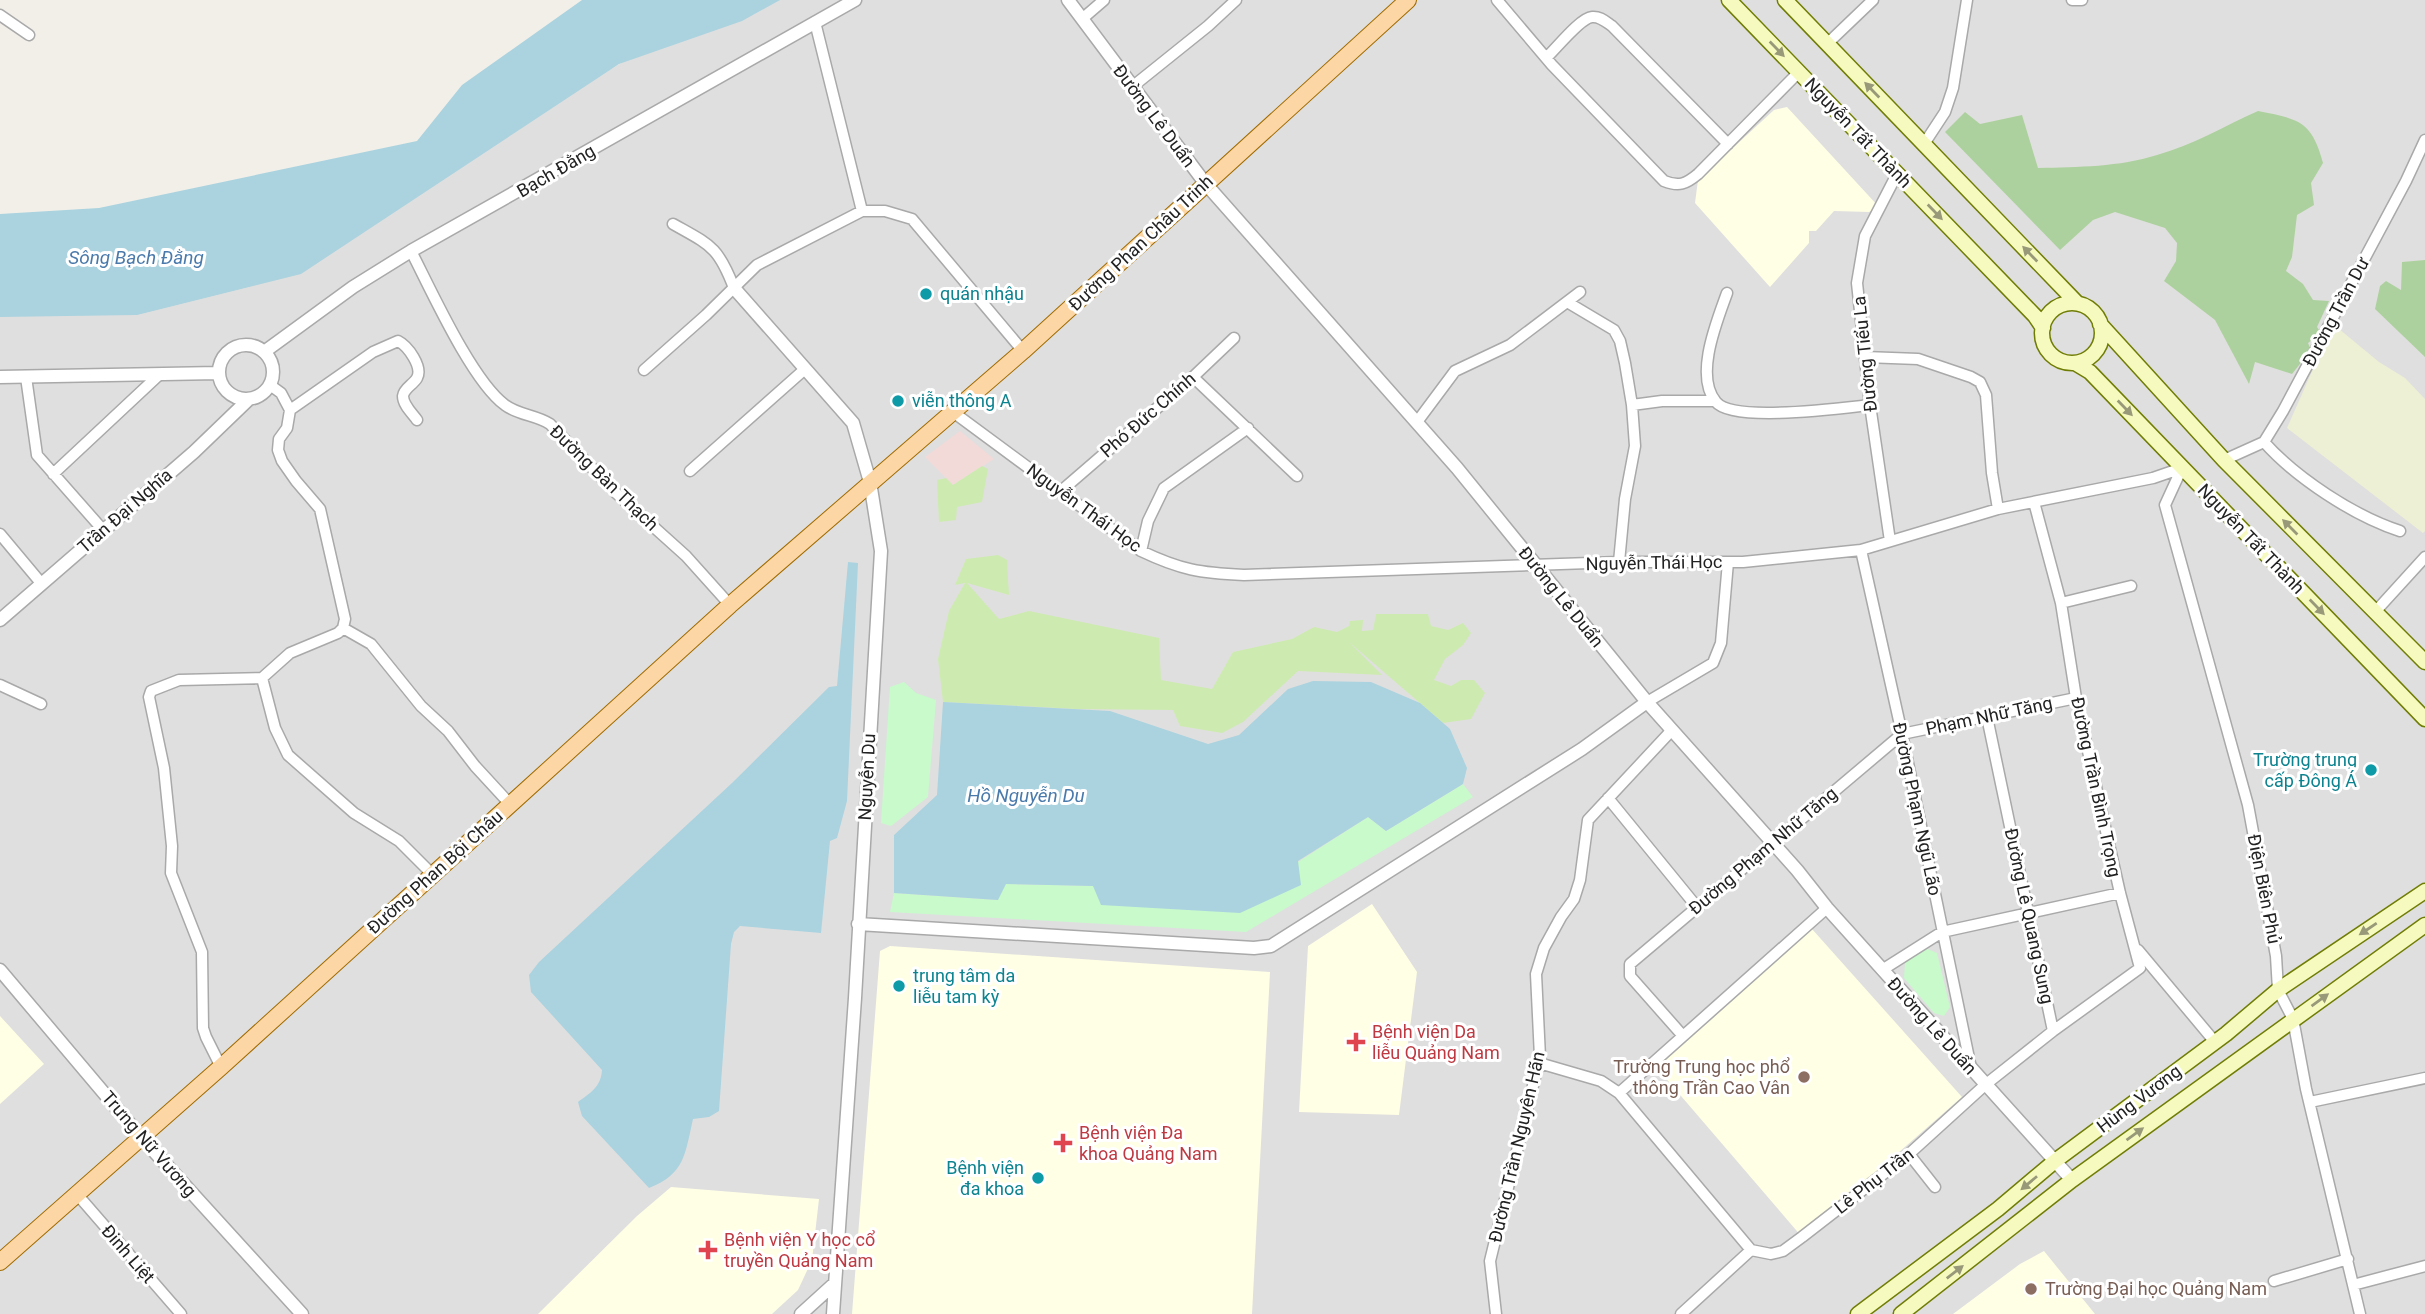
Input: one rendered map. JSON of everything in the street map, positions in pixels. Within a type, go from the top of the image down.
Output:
[{"type":"main road","name":"Đường Phan Châu Trinh","points":[[870,482],[1023,351],[1408,0]]},
{"type":"main road","name":"Nguyễn Tất Thành","points":[[1729,0],[2035,316],[2043,328]]},
{"type":"main road","points":[[1785,0],[2077,303],[2091,310],[2100,324],[2101,337],[2097,349],[2089,358],[2075,363],[2059,360],[2049,352],[2043,339],[2043,328],[2046,318],[2055,309],[2077,303]]},
{"type":"main road","name":"Nguyễn Tất Thành","points":[[2100,324],[2224,460],[2425,662]]},
{"type":"main road","name":"Nguyễn Tất Thành","points":[[2075,363],[2090,372],[2425,719]]},
{"type":"main road","name":"Đường Phan Bội Châu","points":[[0,1262],[221,1067],[730,605],[870,482]]},
{"type":"main road","name":"Hùng Vương","points":[[1858,1314],[1998,1209],[2055,1161],[2215,1042],[2278,990],[2425,891]]},
{"type":"main road","name":"Hùng Vương","points":[[1901,1314],[2072,1180],[2425,925]]},
{"type":"street","name":"Bạch Đằng","points":[[264,352],[353,287],[411,251],[855,0]]},
{"type":"street","name":"Đường Lê Duẩn","points":[[1068,0],[1205,183],[1457,468],[1647,702],[1882,970],[2072,1180]]},
{"type":"street","points":[[1082,19],[1104,0]]},
{"type":"street","points":[[1132,87],[1236,0]]},
{"type":"street","points":[[1497,0],[1546,58],[1664,181],[1675,185],[1686,184],[1799,72]]},
{"type":"street","points":[[1828,43],[1873,0]]},
{"type":"street","points":[[1924,144],[1945,111],[1953,88],[1967,0]]},
{"type":"street","points":[[2072,0],[2082,0]]},
{"type":"street","points":[[0,15],[29,35]]},
{"type":"street","points":[[1546,58],[1583,21],[1591,16],[1601,18],[1728,144]]},
{"type":"street","points":[[815,22],[862,211]]},
{"type":"street","name":"Đường Trần Dư","points":[[2263,442],[2283,411],[2406,181],[2425,140]]},
{"type":"street","name":"Đường Tiểu La","points":[[1890,541],[1870,405],[1857,283],[1865,236],[1898,173]]},
{"type":"street","points":[[644,370],[757,265],[862,211],[885,211],[912,219],[1023,351]]},
{"type":"street","points":[[673,224],[713,247],[726,265],[734,288]]},
{"type":"street","name":"Đường Bàn Thạch","points":[[411,251],[472,364],[494,395],[515,411],[540,418],[550,424],[616,493],[686,556],[730,605]]},
{"type":"street","name":"Nguyễn Du","points":[[734,288],[853,423],[870,482],[881,551],[833,1314]]},
{"type":"street","points":[[1417,422],[1455,372],[1510,345],[1580,292]]},
{"type":"street","points":[[1727,293],[1712,335],[1707,366],[1711,393],[1721,407],[1733,412],[1756,413],[1870,405]]},
{"type":"street","points":[[1567,302],[1608,325],[1618,335],[1625,363],[1632,405],[1633,460],[1625,499],[1619,562]]},
{"type":"street","name":"Phó Đức Chính","points":[[1060,491],[1193,377],[1234,338]]},
{"type":"street","points":[[290,410],[373,352],[398,341],[409,350],[418,371],[403,399],[417,420]]},
{"type":"street","points":[[239,346],[256,347],[264,352],[273,367],[270,385],[257,398],[248,400],[231,396],[220,382],[218,373],[224,356],[239,346]]},
{"type":"street","points":[[1865,357],[1918,359],[1980,382],[1986,395],[1992,473],[1998,509]]},
{"type":"street","points":[[690,471],[805,369]]},
{"type":"street","points":[[0,377],[218,373]]},
{"type":"street","points":[[53,474],[160,374]]},
{"type":"street","points":[[26,377],[37,454],[103,530]]},
{"type":"street","points":[[1193,377],[1297,476]]},
{"type":"street","points":[[221,1067],[203,1028],[202,952],[171,873],[172,846],[164,768],[149,697],[151,691],[179,680],[262,678],[290,653],[338,633],[343,628],[345,619],[320,509],[282,461],[278,450],[279,439],[287,428],[290,410],[281,393],[270,385]]},
{"type":"street","name":"Trần Đại Nghĩa","points":[[0,620],[194,452],[248,400]]},
{"type":"street","points":[[1632,405],[1662,401],[1715,401]]},
{"type":"street","name":"Nguyễn Thái Học","points":[[953,412],[1141,551],[1172,566],[1203,573],[1244,576],[1619,562],[1728,562],[1861,550],[1998,509],[2153,478],[2182,468]]},
{"type":"street","points":[[1141,551],[1148,521],[1164,488],[1248,428]]},
{"type":"street","points":[[2224,460],[2263,442],[2288,465],[2344,505],[2400,531]]},
{"type":"street","name":"Điện Biên Phủ","points":[[2182,468],[2165,505],[2248,805],[2276,956],[2278,990],[2293,1019],[2360,1314]]},
{"type":"street","name":"Đường Trần Bình Trọng","points":[[2034,502],[2061,603],[2076,698],[2120,893],[2136,948]]},
{"type":"street","points":[[0,534],[41,583]]},
{"type":"street","name":"Đường Phạm Ngũ Lão","points":[[1861,550],[1971,1069]]},
{"type":"street","points":[[2375,612],[2425,557]]},
{"type":"street","points":[[858,924],[1254,948],[1271,946],[1582,749],[1647,702],[1713,663],[1721,643],[1728,562]]},
{"type":"street","points":[[2061,603],[2131,586]]},
{"type":"street","points":[[343,628],[371,644],[421,706],[444,726],[475,766],[510,804]]},
{"type":"street","points":[[262,678],[275,728],[288,755],[354,813],[399,841],[433,875]]},
{"type":"street","points":[[0,685],[41,704]]},
{"type":"street","name":"Phạm Nhữ Tăng","points":[[1902,734],[2076,698]]},
{"type":"street","name":"Đường Lê Quang Sung","points":[[1987,717],[2053,1031]]},
{"type":"street","name":"Đường Trần Nguyên Hãn","points":[[1496,1314],[1490,1261],[1541,1046],[1536,974],[1544,948],[1574,899],[1580,880],[1588,820],[1672,730]]},
{"type":"street","name":"Đường Phạm Nhữ Tăng","points":[[1683,1036],[1630,976],[1630,964],[1902,734]]},
{"type":"street","points":[[1608,798],[1697,907]]},
{"type":"street","points":[[1882,970],[1942,932],[2120,893]]},
{"type":"street","points":[[1619,1093],[1827,908]]},
{"type":"street","points":[[1985,1085],[2053,1031],[2140,968],[2136,948]]},
{"type":"street","points":[[2136,948],[2215,1042]]},
{"type":"street","name":"Trưng Nữ Vương","points":[[0,970],[141,1137],[302,1314]]},
{"type":"street","points":[[1539,1063],[1601,1082],[1619,1093],[1751,1250],[1681,1314]]},
{"type":"street","points":[[2310,1102],[2425,1078]]},
{"type":"street","name":"Lê Phụ Trần","points":[[1751,1250],[1771,1254],[1783,1251],[1909,1154],[1985,1085]]},
{"type":"street","points":[[1909,1154],[1935,1188]]},
{"type":"street","name":"Đinh Liệt","points":[[76,1193],[181,1314]]},
{"type":"street","points":[[2274,1281],[2348,1259]]},
{"type":"street","points":[[2353,1285],[2425,1266]]},
{"type":"street","points":[[801,1314],[834,1284]]},
{"type":"shaded area","points":[[728,0],[2425,0],[2425,1314],[0,1314],[0,298],[292,257]]},
{"type":"shaded area","points":[[1787,107],[1879,207],[1869,212],[1834,211],[1816,231],[1809,231],[1809,243],[1770,287],[1695,203],[1698,180],[1774,110]]},
{"type":"shaded area","points":[[2333,324],[2379,362],[2405,378],[2425,399],[2423,533],[2287,428]]},
{"type":"shaded area","points":[[960,431],[994,459],[953,485],[925,457]]},
{"type":"shaded area","name":"Bệnh viện Da liễu Quảng Nam","points":[[1372,904],[1417,972],[1399,1115],[1299,1112],[1308,946]]},
{"type":"shaded area","name":"Trường Trung học phổ thông Trần Cao Vân","points":[[1812,929],[1962,1097],[1802,1237],[1657,1068]]},
{"type":"shaded area","name":"Bệnh viện Đa khoa Quảng Nam","points":[[890,946],[1270,972],[1252,1314],[852,1314],[880,951]]},
{"type":"shaded area","points":[[0,1016],[44,1064],[0,1104]]},
{"type":"shaded area","name":"Bệnh viện Y học cổ truyền Quảng Nam","points":[[671,1187],[819,1199],[812,1260],[798,1290],[772,1314],[538,1314],[637,1216]]},
{"type":"shaded area","name":"Trường Đại học Quảng Nam","points":[[2044,1251],[2095,1314],[1953,1314],[2020,1264]]},
{"type":"green space","points":[[2258,111],[2302,124],[2319,149],[2323,163],[2311,183],[2314,205],[2297,215],[2292,257],[2286,271],[2303,284],[2313,300],[2329,301],[2317,327],[2321,333],[2308,343],[2311,350],[2292,374],[2255,362],[2249,384],[2215,320],[2164,281],[2176,261],[2177,243],[2165,228],[2115,212],[2093,220],[2060,250],[1945,132],[1965,112],[1980,124],[2022,115],[2038,168],[2098,166],[2143,159],[2170,151]]},
{"type":"green space","points":[[2425,260],[2425,357],[2375,309],[2380,286],[2386,281],[2401,290],[2402,262]]},
{"type":"green space","points":[[982,466],[988,469],[982,502],[957,507],[956,520],[939,522],[937,480],[946,478],[953,485]]},
{"type":"green space","points":[[998,555],[1007,560],[1009,595],[967,583],[999,619],[1029,611],[1159,638],[1161,680],[1212,689],[1233,652],[1292,639],[1314,627],[1337,632],[1349,626],[1350,621],[1363,620],[1362,631],[1373,630],[1376,614],[1428,614],[1431,626],[1448,630],[1463,623],[1471,633],[1463,645],[1445,659],[1434,680],[1451,686],[1461,680],[1474,680],[1485,693],[1471,719],[1443,723],[1349,642],[1382,675],[1298,671],[1243,722],[1222,733],[1180,726],[1173,710],[1075,709],[943,702],[938,659],[949,611],[965,583],[955,585],[966,559]]},
{"type":"green space","points":[[904,682],[916,693],[936,700],[928,797],[891,826],[881,823],[890,687]]},
{"type":"green space","points":[[1463,784],[1473,797],[1246,932],[890,912],[894,893],[997,900],[1005,884],[1093,886],[1298,862],[1368,817],[1386,831]]},
{"type":"green space","points":[[1925,948],[1937,953],[1950,1007],[1944,1016],[1934,1013],[1904,978],[1905,963]]},
{"type":"water","name":"Sông Bạch Đằng","points":[[582,0],[780,0],[742,21],[619,64],[301,274],[137,315],[0,317],[0,214],[99,208],[417,141],[462,85]]},
{"type":"water","points":[[848,562],[858,563],[847,801],[837,838],[830,841],[821,933],[740,926],[734,932],[719,1111],[709,1117],[693,1119],[685,1153],[677,1169],[649,1188],[582,1116],[578,1102],[597,1085],[602,1070],[531,992],[529,975],[539,962],[732,783],[829,687],[837,686]]},
{"type":"water","name":"Hồ Nguyễn Du","points":[[1313,681],[1371,682],[1420,703],[1450,729],[1467,768],[1463,784],[1386,831],[1368,817],[1298,861],[1301,885],[1240,913],[1101,905],[1093,886],[1006,884],[998,900],[894,893],[894,835],[937,795],[943,702],[1110,711],[1208,744],[1239,735],[1288,689]]},
{"type":"place","name":"quán nhậu","points":[[926,294]]},
{"type":"place","name":"viễn thông A","points":[[898,401]]},
{"type":"place","name":"Trường trung cấp Đông Á","points":[[2371,770]]},
{"type":"place","name":"trung tâm da liễu tam kỳ","points":[[899,986]]},
{"type":"place","name":"Bệnh viện Da liễu Quảng Nam","points":[[1356,1042]]},
{"type":"place","name":"Trường Trung học phổ thông Trần Cao Vân","points":[[1804,1077]]},
{"type":"place","name":"Bệnh viện Đa khoa Quảng Nam","points":[[1063,1143]]},
{"type":"place","name":"Bệnh viện đa khoa","points":[[1038,1178]]},
{"type":"place","name":"Bệnh viện Y học cổ truyền Quảng Nam","points":[[708,1250]]},
{"type":"place","name":"Trường Đại học Quảng Nam","points":[[2031,1289]]}]
